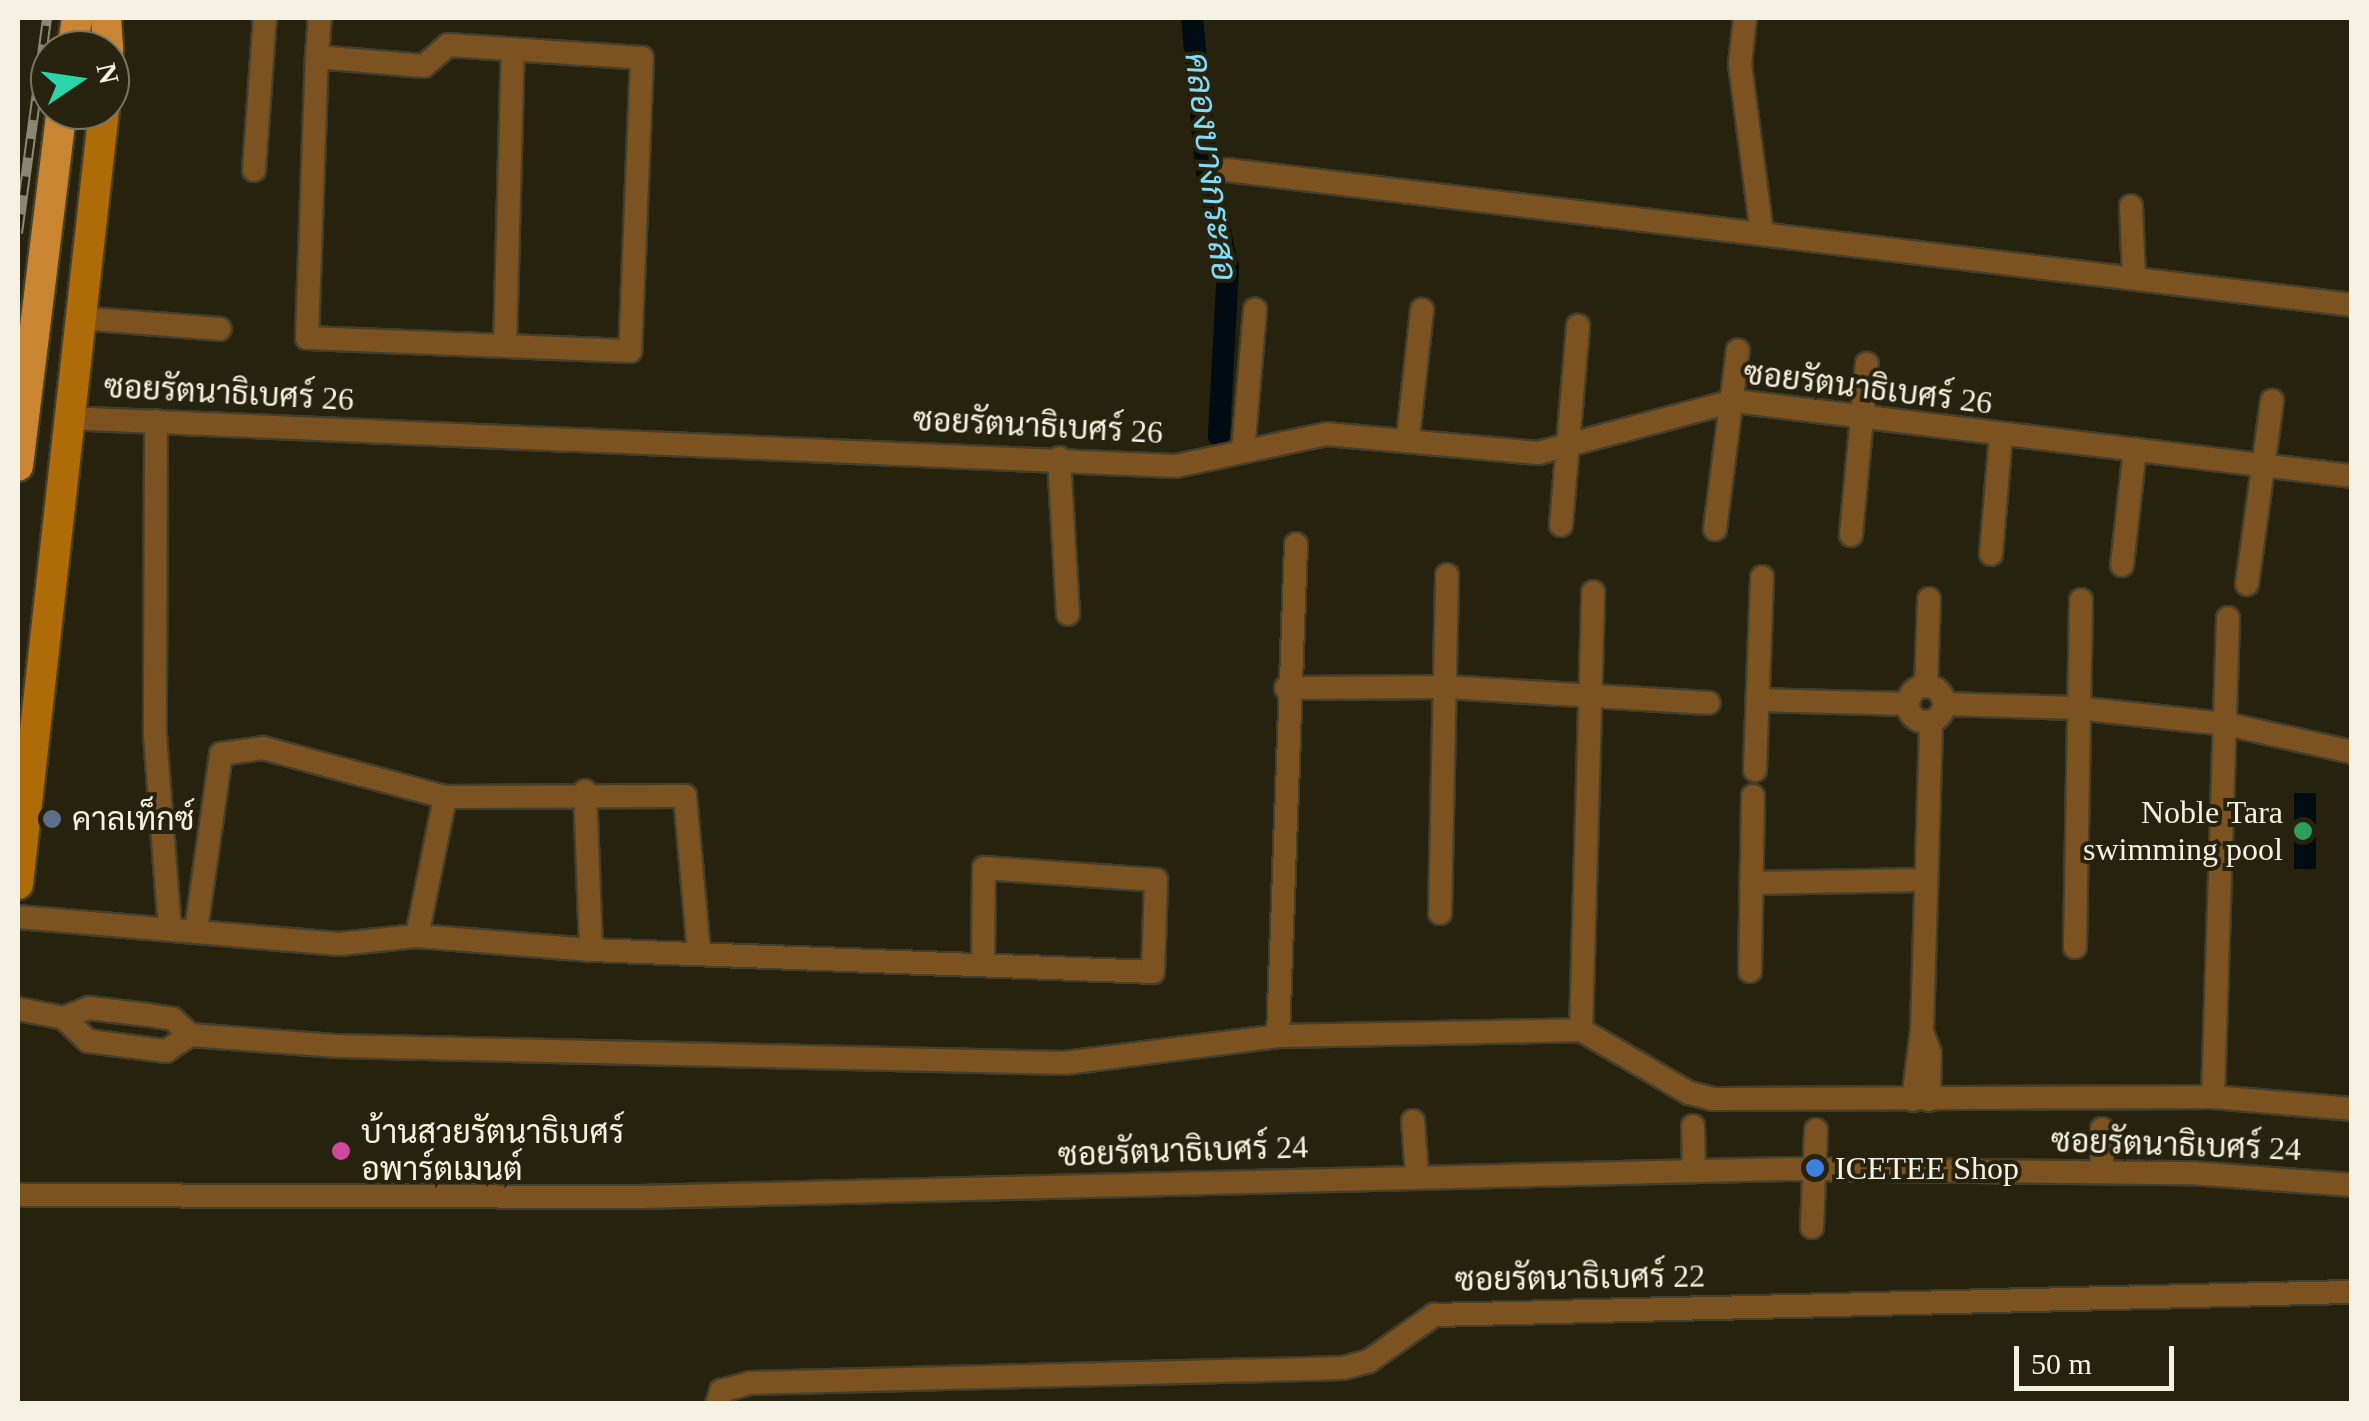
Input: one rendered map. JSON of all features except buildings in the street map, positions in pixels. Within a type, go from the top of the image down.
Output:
[{"type":"main road","points":[[18,466],[60,130]]},
{"type":"main road","points":[[18,884],[66,418],[102,130]]},
{"type":"street","points":[[254,170],[265,18]]},
{"type":"street","points":[[318,58],[424,66],[448,45],[642,58],[630,352],[307,338],[318,58],[320,18]]},
{"type":"street","points":[[1745,18],[1740,64],[1762,234]]},
{"type":"street","points":[[505,346],[513,49]]},
{"type":"street","points":[[1227,170],[2352,306]]},
{"type":"street","points":[[2131,206],[2134,278]]},
{"type":"street","points":[[1244,451],[1256,310]]},
{"type":"street","points":[[1408,437],[1422,310]]},
{"type":"street","points":[[78,318],[220,328]]},
{"type":"street","points":[[1562,524],[1578,326]]},
{"type":"street","points":[[1715,529],[1738,350]]},
{"type":"street","points":[[1851,535],[1867,418],[1867,364]]},
{"type":"street","name":"ซอยรัตนาธิเบศร์ 26","points":[[66,418],[1176,466],[1326,434],[1408,437],[1538,453],[1566,449],[1734,401],[2352,476]]},
{"type":"street","points":[[2247,584],[2266,468],[2272,401]]},
{"type":"street","points":[[156,422],[155,735],[170,928]]},
{"type":"street","points":[[1991,554],[2001,436]]},
{"type":"street","points":[[2122,565],[2135,450]]},
{"type":"street","points":[[1059,458],[1068,614]]},
{"type":"street","points":[[1278,1036],[1286,688],[1296,544]]},
{"type":"street","points":[[1440,913],[1447,575]]},
{"type":"street","points":[[1756,770],[1762,578]]},
{"type":"street","points":[[1581,1030],[1586,698],[1593,592]]},
{"type":"street","points":[[1926,686],[1929,599]]},
{"type":"street","points":[[2075,946],[2076,708],[2082,600]]},
{"type":"street","points":[[2213,1098],[2228,618]]},
{"type":"street","points":[[1921,1100],[1926,880],[1938,714],[1939,691],[1926,686],[1913,691],[1907,704],[1914,719],[1938,714],[2076,708],[2226,724],[2352,752]]},
{"type":"street","points":[[1286,688],[1446,687],[1708,702]]},
{"type":"street","points":[[1758,700],[1907,704]]},
{"type":"street","points":[[196,930],[221,754],[227,750],[263,748],[445,797],[585,792],[684,796],[699,953]]},
{"type":"street","points":[[585,792],[591,950]]},
{"type":"street","points":[[1750,972],[1753,796]]},
{"type":"street","points":[[417,936],[445,797]]},
{"type":"street","points":[[18,917],[339,944],[417,936],[591,950],[1153,972],[1156,880],[984,868],[983,964]]},
{"type":"street","points":[[1751,883],[1926,880]]},
{"type":"street","points":[[64,1018],[89,1008],[172,1019],[190,1035],[338,1046],[1065,1062],[1278,1036],[1581,1030],[1689,1093],[1713,1099],[2213,1098],[2352,1109]]},
{"type":"street","points":[[18,1009],[64,1018],[88,1041],[166,1051],[190,1035]]},
{"type":"street","points":[[1413,1121],[1416,1174]]},
{"type":"street","points":[[1693,1126],[1694,1170]]},
{"type":"street","points":[[2102,1129],[2102,1172]]},
{"type":"street","points":[[1812,1227],[1816,1130]]},
{"type":"street","name":"ซอยรัตนาธิเบศร์ 24","points":[[18,1195],[699,1196],[1416,1174],[1816,1169],[2102,1172],[2352,1185]]},
{"type":"street","name":"ซอยรัตนาธิเบศร์ 22","points":[[718,1404],[721,1391],[750,1383],[1344,1368],[1370,1362],[1434,1315],[2352,1292]]},
{"type":"shaded area","name":"Noble Tara swimming pool","points":[[2294,793],[2316,793],[2316,869],[2294,869]]},
{"type":"waterway","name":"คลองบางกระสอ","points":[[1192,18],[1206,167],[1228,268],[1219,436]]},
{"type":"railway","points":[[18,233],[47,18]]},
{"type":"place","name":"คาลเท็กซ์","points":[[52,819]]},
{"type":"place","name":"Noble Tara swimming pool","points":[[2303,831]]},
{"type":"place","name":"บ้านสวยรัตนาธิเบศร์ อพาร์ตเมนต์","points":[[341,1151]]},
{"type":"place","name":"ICETEE Shop","points":[[1815,1168]]}]
